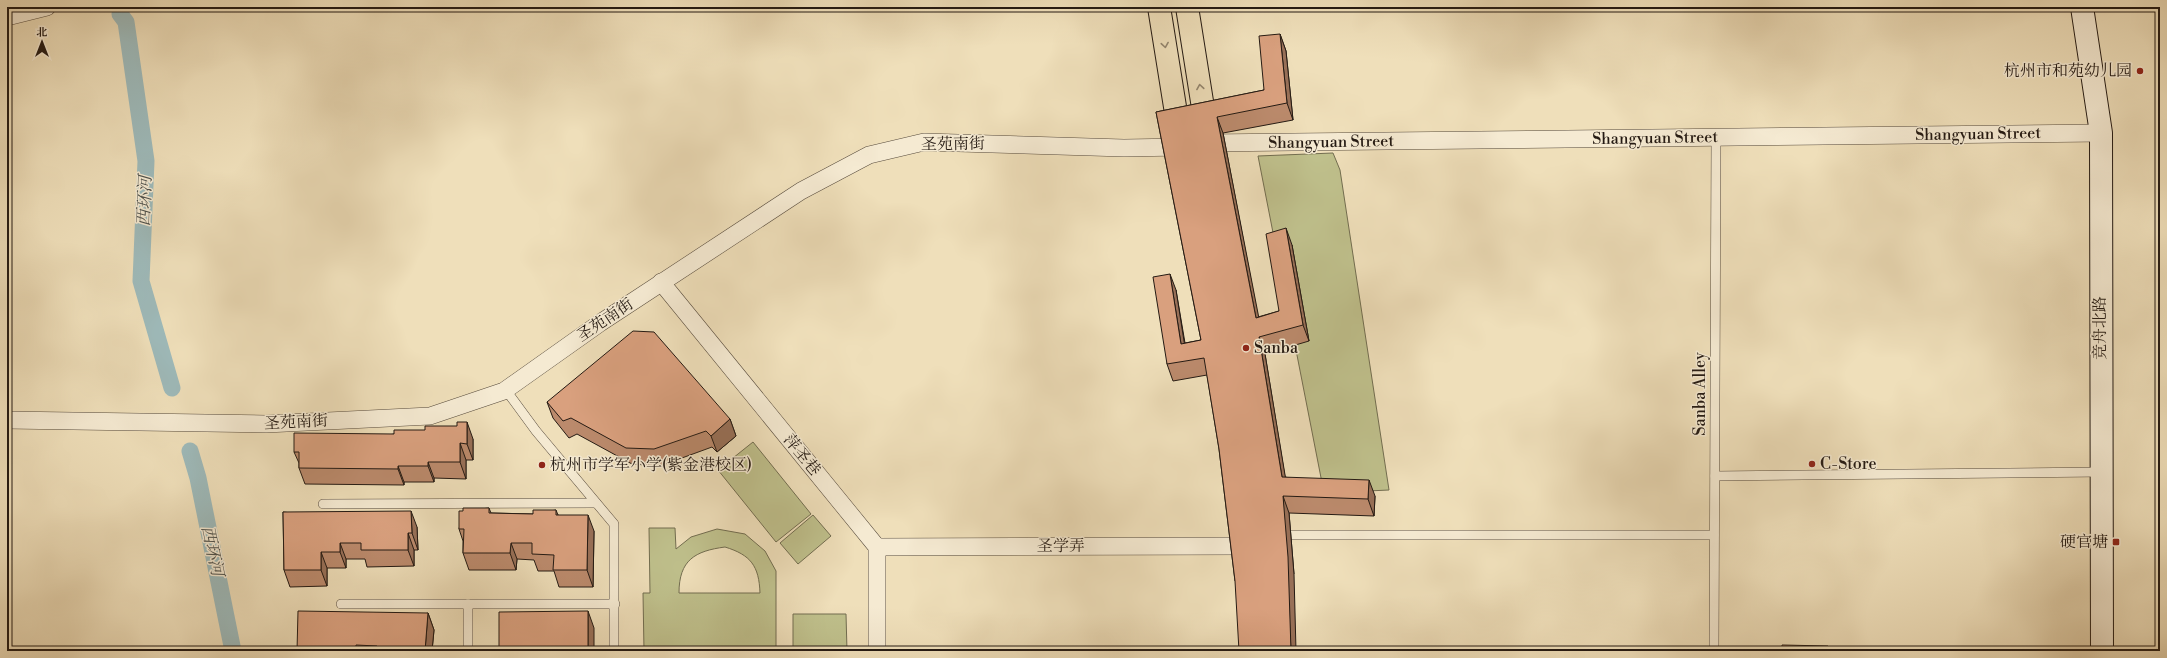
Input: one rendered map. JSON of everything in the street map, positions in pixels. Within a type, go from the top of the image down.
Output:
[{"type":"main road","points":[[1159,7],[1186,170]]},
{"type":"main road","points":[[1188,7],[1212,167]]},
{"type":"main road","points":[[1242,522],[1248,569]]},
{"type":"street","points":[[7,17],[47,7]]},
{"type":"street","name":"竞舟北路","points":[[2082,7],[2101,133],[2102,651]]},
{"type":"street","name":"Shangyuan Street","points":[[1208,144],[2101,133]]},
{"type":"street","name":"圣苑南街","points":[[7,420],[266,424],[430,416],[504,391],[600,322],[801,191],[869,155],[924,142],[1124,148],[1182,147]]},
{"type":"street","name":"萍圣巷","points":[[661,282],[878,547]]},
{"type":"street","name":"圣学弄","points":[[878,547],[1245,546]]},
{"type":"street","points":[[877,651],[878,547]]},
{"type":"lane","name":"Sanba Alley","points":[[1714,651],[1716,138]]},
{"type":"lane","points":[[511,397],[536,431],[614,524],[614,651]]},
{"type":"lane","points":[[1715,476],[2101,472]]},
{"type":"lane","points":[[323,504],[596,503]]},
{"type":"lane","points":[[1276,537],[1714,535]]},
{"type":"lane","points":[[342,604],[615,604]]},
{"type":"lane","points":[[468,604],[468,651]]},
{"type":"green space","points":[[1333,153],[1340,170],[1389,490],[1324,493],[1258,156]]},
{"type":"green space","points":[[753,442],[811,514],[776,542],[718,470]]},
{"type":"green space","points":[[813,515],[831,536],[798,564],[780,543]]},
{"type":"green space","points":[[649,528],[675,528],[676,549],[691,537],[717,529],[745,534],[765,551],[776,571],[776,651],[644,651],[643,593],[650,593]],"holes":[[[725,547],[734,550],[752,563],[758,576],[760,593],[679,593],[682,572],[691,559],[705,551],[714,549]]]},
{"type":"green space","points":[[793,614],[846,614],[847,651],[793,651]]},
{"type":"building","name":"Sanba","points":[[1280,34],[1287,103],[1217,117],[1256,318],[1279,311],[1266,234],[1286,228],[1303,325],[1259,337],[1282,477],[1369,480],[1368,499],[1283,496],[1288,557],[1291,651],[1239,651],[1235,581],[1219,449],[1204,358],[1167,364],[1153,277],[1170,274],[1181,344],[1201,340],[1156,112],[1264,90],[1259,36]]},
{"type":"building","points":[[633,331],[654,332],[730,419],[711,436],[706,431],[654,449],[626,448],[571,418],[563,421],[547,402]]},
{"type":"building","points":[[457,422],[467,422],[467,444],[460,443],[460,462],[428,462],[428,466],[398,466],[398,469],[299,468],[299,452],[294,452],[294,433],[394,434],[394,430],[425,430],[425,426],[457,426]]},
{"type":"building","points":[[463,508],[489,508],[489,513],[533,514],[533,510],[556,510],[556,515],[588,515],[587,570],[553,570],[554,555],[532,554],[532,543],[511,543],[510,553],[463,553],[464,529],[459,529],[459,511],[463,511]]},
{"type":"building","points":[[411,511],[412,533],[408,533],[408,550],[361,550],[361,543],[340,543],[340,552],[321,552],[321,570],[284,570],[283,512]]},
{"type":"building","points":[[298,611],[428,613],[425,651],[377,651],[377,646],[356,645],[356,651],[297,651]]},
{"type":"building","points":[[588,611],[588,651],[499,651],[499,612]]},
{"type":"building","points":[[1782,645],[1828,646],[1828,651],[1782,651]]},
{"type":"waterway","name":"西环河","points":[[120,14],[126,22],[146,161],[141,281],[172,388]]},
{"type":"waterway","name":"西环河","points":[[190,451],[198,478],[233,651]]},
{"type":"place","name":"杭州市和苑幼儿园","points":[[2140,71]]},
{"type":"place","name":"Sanba","points":[[1246,348]]},
{"type":"place","name":"C-Store","points":[[1812,464]]},
{"type":"place","name":"杭州市学军小学(紫金港校区)","points":[[542,465]]},
{"type":"place","name":"硬官塘","points":[[2116,542]]}]
